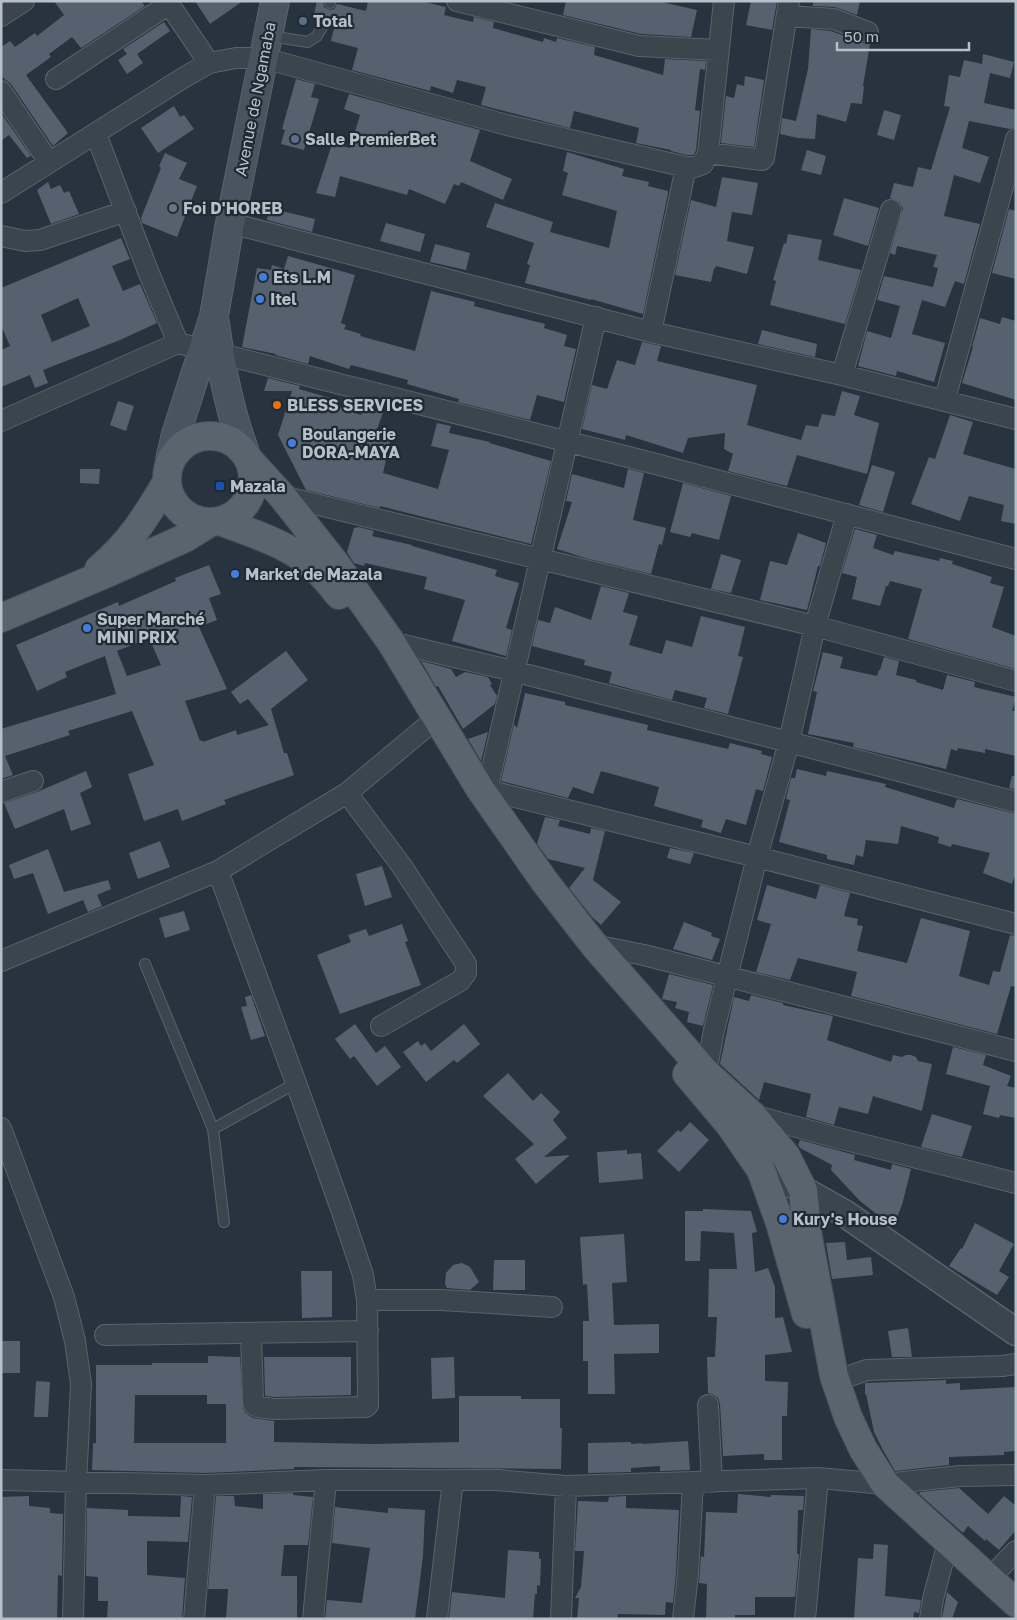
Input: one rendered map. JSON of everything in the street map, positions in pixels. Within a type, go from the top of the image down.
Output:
[{"type":"main road","name":"Avenue de Ngamaba","points":[[168,472],[176,434],[200,349],[214,316],[230,223],[275,1]]},
{"type":"main road","name":"Avenue de Ngamaba","points":[[200,349],[233,419],[247,456]]},
{"type":"main road","points":[[81,585],[127,543],[146,517],[178,449],[188,441],[199,436],[225,437],[236,443],[282,496],[335,563],[391,642],[483,789],[545,882],[594,945],[706,1073],[752,1115],[786,1156],[804,1190],[808,1237],[835,1378],[848,1417],[863,1449],[885,1484],[1016,1603]]},
{"type":"main road","points":[[1,618],[81,585],[185,538],[215,521],[234,515],[249,498],[253,483],[253,475],[247,456]]},
{"type":"main road","points":[[168,472],[172,500],[184,514],[201,521],[215,521],[288,549],[304,559],[327,580],[355,614],[473,800],[536,891],[582,951],[730,1125],[760,1169],[788,1247],[807,1316],[818,1345],[835,1378]]},
{"type":"street","points":[[1,16],[24,1]]},
{"type":"street","points":[[457,1],[639,46],[718,50]]},
{"type":"street","points":[[1,193],[209,63],[236,58],[266,47],[507,125],[695,167],[704,164],[708,152],[724,1]]},
{"type":"street","points":[[56,79],[168,2],[209,63]]},
{"type":"street","points":[[708,152],[762,160],[764,158],[788,9],[834,19],[868,32]]},
{"type":"street","points":[[1,91],[49,162]]},
{"type":"street","points":[[96,134],[148,271],[200,349]]},
{"type":"street","points":[[945,400],[1016,139]]},
{"type":"street","points":[[651,332],[686,166]]},
{"type":"street","points":[[842,375],[891,210]]},
{"type":"street","points":[[1,236],[25,241],[40,240],[126,211]]},
{"type":"street","points":[[230,223],[651,332],[842,375],[1016,419]]},
{"type":"street","points":[[596,317],[541,558],[483,789],[1016,924]]},
{"type":"street","points":[[2,419],[200,349],[568,441],[1016,559]]},
{"type":"street","points":[[282,496],[815,626],[1016,681]]},
{"type":"street","points":[[706,1073],[714,1030],[757,857],[789,742],[815,626],[847,514]]},
{"type":"street","points":[[391,642],[513,671],[1016,802]]},
{"type":"street","points":[[1,961],[218,871],[347,792],[426,727]]},
{"type":"street","points":[[1,792],[33,781]]},
{"type":"street","points":[[347,792],[401,865],[466,964],[466,973],[460,981],[380,1026]]},
{"type":"street","points":[[218,871],[296,1083],[363,1275],[367,1300],[368,1331],[369,1402],[366,1407],[274,1409],[254,1405],[251,1333]]},
{"type":"street","points":[[594,945],[644,955],[1016,1051]]},
{"type":"street","points":[[752,1115],[1016,1183]]},
{"type":"street","points":[[1,1128],[64,1297],[75,1341],[81,1384],[76,1483],[73,1619]]},
{"type":"street","points":[[872,1232],[845,1203],[786,1156],[772,1156],[766,1159],[760,1169],[804,1190],[844,1213],[1016,1332]]},
{"type":"street","points":[[367,1300],[441,1300],[552,1307]]},
{"type":"street","points":[[105,1335],[368,1331]]},
{"type":"street","points":[[835,1378],[867,1370],[1016,1364]]},
{"type":"street","points":[[683,1619],[702,1482],[708,1405]]},
{"type":"street","points":[[1,1480],[205,1485],[326,1480],[497,1480],[566,1486],[818,1478],[885,1484],[960,1476],[1016,1475]]},
{"type":"street","points":[[805,1619],[818,1478]]},
{"type":"street","points":[[313,1619],[326,1480]]},
{"type":"street","points":[[437,1619],[453,1480]]},
{"type":"street","points":[[194,1619],[205,1485]]},
{"type":"street","points":[[561,1619],[566,1486]]},
{"type":"street","points":[[930,1619],[933,1599],[948,1542]]},
{"type":"street","points":[[989,1579],[1016,1551]]},
{"type":"lane","points":[[266,47],[308,42],[317,36],[325,22]]},
{"type":"lane","points":[[145,964],[213,1128],[224,1222]]},
{"type":"lane","points":[[213,1128],[296,1083]]},
{"type":"building","points":[[54,1],[141,1],[145,6],[81,48],[72,37],[49,54],[51,57],[26,75],[68,133],[53,146],[11,84],[1,76],[1,47],[10,41],[15,47],[35,33],[37,36],[64,15]]},
{"type":"building","points":[[195,1],[243,1],[210,24]]},
{"type":"building","points":[[317,1],[323,1],[324,7],[330,10],[334,9],[337,4],[366,11],[368,1],[420,1],[446,7],[444,15],[473,22],[474,17],[494,22],[493,28],[543,42],[544,38],[556,42],[557,38],[595,47],[594,55],[663,75],[665,59],[706,61],[705,70],[700,69],[695,110],[700,111],[694,155],[636,143],[639,128],[574,111],[570,128],[481,105],[486,87],[457,80],[453,93],[431,86],[430,91],[352,70],[358,48],[331,41],[335,24],[332,23],[331,18],[324,15],[318,20],[313,19]]},
{"type":"building","points":[[566,1],[657,1],[697,10],[691,37],[641,34],[563,15]]},
{"type":"building","points":[[751,1],[777,1],[772,30],[746,25]]},
{"type":"building","points":[[813,1],[860,1],[857,15],[835,7],[813,6]]},
{"type":"building","points":[[164,22],[170,31],[137,54],[143,63],[127,74],[118,60],[127,54],[123,49]]},
{"type":"building","points":[[811,29],[831,31],[870,44],[862,104],[851,103],[846,122],[817,114],[815,139],[780,134],[782,118],[796,121],[808,69]]},
{"type":"building","points":[[983,54],[1014,62],[1010,78],[990,73],[984,103],[1016,110],[1016,127],[1010,129],[969,121],[962,148],[989,157],[980,183],[954,175],[944,216],[980,224],[964,284],[955,281],[945,307],[922,300],[912,334],[945,343],[934,382],[897,371],[896,376],[858,366],[867,331],[891,338],[900,306],[877,300],[884,276],[933,287],[938,268],[933,267],[937,255],[897,246],[895,255],[890,253],[903,208],[899,202],[890,198],[894,183],[913,187],[918,167],[931,170],[950,107],[944,106],[949,75],[960,77],[964,60],[982,64]]},
{"type":"building","points":[[745,76],[764,80],[754,147],[721,143],[726,96],[734,98],[737,84],[744,86]]},
{"type":"building","points":[[296,79],[315,84],[311,97],[319,99],[304,150],[281,144],[285,130],[282,129]]},
{"type":"building","points":[[349,94],[480,130],[470,161],[512,179],[503,200],[461,182],[459,186],[454,184],[445,204],[409,189],[407,195],[340,176],[335,197],[316,193],[332,144],[350,148],[360,115],[344,109]]},
{"type":"building","points":[[174,106],[180,117],[184,115],[194,129],[158,153],[141,128]]},
{"type":"building","points":[[884,110],[901,115],[894,140],[877,135]]},
{"type":"building","points":[[1,113],[31,156],[27,158],[9,135],[1,141]]},
{"type":"building","points":[[807,150],[826,156],[821,175],[801,170]]},
{"type":"building","points":[[567,152],[624,169],[622,176],[649,182],[648,186],[668,191],[643,314],[525,283],[530,265],[527,264],[534,243],[486,227],[495,203],[553,222],[550,232],[609,248],[617,211],[562,195],[568,173],[563,171]]},
{"type":"building","points":[[165,153],[187,163],[179,179],[197,186],[177,237],[142,223],[141,218]]},
{"type":"building","points":[[722,177],[758,183],[752,215],[732,212],[727,241],[754,247],[747,274],[716,266],[711,282],[675,275],[691,200],[716,207]]},
{"type":"building","points":[[48,182],[51,189],[60,185],[64,193],[69,191],[79,214],[51,224],[37,190]]},
{"type":"building","points":[[844,198],[879,208],[868,246],[833,235]]},
{"type":"building","points":[[269,208],[315,219],[312,232],[267,220]]},
{"type":"building","points":[[1009,209],[1016,211],[1016,279],[992,273]]},
{"type":"building","points":[[386,223],[425,234],[420,252],[380,241]]},
{"type":"building","points":[[788,234],[822,240],[818,260],[861,270],[845,324],[770,305],[776,281],[773,280]]},
{"type":"building","points":[[121,238],[130,259],[112,266],[123,291],[140,284],[157,323],[120,340],[43,370],[48,383],[35,388],[30,375],[1,387],[1,350],[10,346],[1,325],[1,288]],"holes":[[[78,298],[90,326],[52,342],[41,315]]]},
{"type":"building","points":[[435,244],[470,253],[466,270],[430,262]]},
{"type":"building","points":[[288,256],[355,275],[341,323],[346,325],[344,329],[361,334],[360,336],[415,351],[431,291],[475,302],[474,306],[545,324],[544,328],[567,335],[564,346],[576,349],[564,402],[537,395],[530,420],[458,402],[459,399],[407,384],[408,380],[351,365],[349,369],[310,356],[308,364],[276,354],[242,347],[257,268],[271,270],[272,265],[284,269]]},
{"type":"building","points":[[1002,317],[1016,321],[1016,400],[962,383],[980,318],[1000,324]]},
{"type":"building","points":[[762,330],[817,344],[815,357],[758,344]]},
{"type":"building","points":[[642,342],[661,346],[657,361],[757,385],[747,425],[801,440],[806,425],[818,427],[822,414],[835,416],[842,391],[860,396],[854,415],[879,423],[867,474],[797,455],[787,486],[728,471],[733,454],[724,449],[725,433],[688,438],[683,453],[626,435],[625,440],[582,429],[592,385],[607,389],[617,360],[635,365]]},
{"type":"building","points":[[268,378],[300,386],[299,389],[330,398],[329,403],[361,415],[364,406],[383,413],[377,429],[392,434],[383,473],[438,489],[449,450],[431,446],[437,423],[451,426],[449,433],[490,442],[551,461],[531,544],[380,506],[380,508],[306,490],[278,435],[292,391],[264,391]]},
{"type":"building","points":[[118,401],[134,406],[126,431],[110,425]]},
{"type":"building","points":[[950,415],[973,422],[963,454],[1016,469],[1016,524],[1001,521],[1004,505],[969,496],[960,521],[911,504],[929,457],[935,459]]},
{"type":"building","points":[[872,465],[895,472],[883,512],[859,505]]},
{"type":"building","points":[[80,469],[100,469],[99,484],[80,483]]},
{"type":"building","points":[[628,469],[644,473],[633,520],[666,528],[662,545],[659,544],[651,574],[585,558],[557,549],[572,502],[566,501],[572,474],[624,488]]},
{"type":"building","points":[[683,483],[731,496],[719,540],[692,533],[690,537],[670,532]]},
{"type":"building","points":[[359,527],[374,531],[372,536],[412,545],[497,570],[495,576],[519,583],[506,628],[512,630],[506,656],[452,641],[465,600],[424,589],[427,577],[365,563],[364,566],[354,563],[347,552],[354,528]]},
{"type":"building","points":[[855,529],[877,535],[873,548],[893,555],[895,551],[939,561],[940,558],[953,561],[952,564],[992,577],[990,583],[1004,587],[992,627],[1016,636],[1016,669],[908,639],[922,589],[890,581],[888,586],[886,586],[880,606],[852,599],[857,577],[842,573]]},
{"type":"building","points":[[798,533],[826,543],[807,610],[760,600],[770,561],[787,565]]},
{"type":"building","points":[[721,554],[741,560],[731,593],[711,589]]},
{"type":"building","points":[[209,565],[221,594],[209,598],[217,620],[199,627],[227,689],[185,701],[200,741],[202,740],[203,742],[236,730],[237,735],[269,725],[248,699],[240,704],[231,692],[286,651],[308,680],[271,709],[284,753],[287,753],[294,775],[224,800],[226,804],[182,821],[178,809],[144,821],[128,774],[154,765],[132,711],[68,731],[70,735],[5,756],[13,775],[1,779],[1,729],[116,694],[105,656],[65,672],[67,677],[37,691],[16,645],[118,602],[119,606],[176,581],[175,578]],"holes":[[[149,638],[161,665],[127,676],[117,651]]]},
{"type":"building","points":[[601,586],[629,593],[623,612],[638,616],[629,645],[662,654],[666,640],[692,647],[701,616],[745,627],[738,656],[743,657],[728,714],[704,708],[707,698],[675,690],[672,700],[609,683],[612,672],[584,665],[585,660],[532,646],[538,620],[550,623],[555,607],[591,620]]},
{"type":"building","points":[[823,652],[843,657],[840,668],[877,676],[884,657],[899,661],[896,675],[916,680],[916,682],[943,690],[947,675],[975,682],[974,687],[1016,697],[1012,711],[1016,711],[1016,756],[985,749],[985,753],[958,748],[957,751],[951,749],[946,769],[853,747],[854,743],[808,734],[817,692],[813,691]]},
{"type":"building","points":[[421,661],[451,669],[456,677],[465,672],[488,677],[492,684],[490,685],[497,696],[495,704],[463,729]]},
{"type":"building","points":[[525,693],[565,702],[565,705],[648,725],[647,730],[728,749],[730,743],[762,751],[761,754],[772,757],[763,791],[756,789],[746,825],[726,819],[721,833],[701,827],[703,820],[654,806],[659,787],[601,771],[593,794],[573,787],[568,798],[501,781],[514,724],[517,728]]},
{"type":"building","points":[[488,732],[481,761],[468,739]]},
{"type":"building","points":[[797,769],[826,776],[827,771],[886,784],[885,787],[954,808],[957,799],[1016,814],[1016,872],[1012,884],[983,873],[990,853],[952,844],[951,847],[938,843],[939,837],[901,826],[898,844],[866,840],[863,857],[856,855],[854,865],[827,859],[827,855],[779,842],[790,800],[786,799],[791,778],[795,778]]},
{"type":"building","points":[[86,771],[92,787],[80,793],[91,824],[71,831],[64,809],[15,829],[4,803],[37,792]]},
{"type":"building","points":[[1012,776],[1016,776],[1016,790],[1009,788]]},
{"type":"building","points":[[545,817],[560,820],[558,826],[590,834],[591,828],[605,831],[593,880],[621,902],[601,925],[592,917],[569,888],[585,868],[548,859],[537,844]]},
{"type":"building","points":[[160,841],[170,867],[138,879],[129,853]]},
{"type":"building","points":[[670,848],[694,853],[690,864],[667,858]]},
{"type":"building","points":[[48,849],[64,892],[108,880],[111,889],[97,895],[102,906],[88,912],[83,900],[48,914],[33,873],[14,879],[9,865]]},
{"type":"building","points":[[382,866],[392,897],[365,906],[356,874]]},
{"type":"building","points":[[767,885],[816,899],[820,885],[850,893],[844,916],[858,919],[857,925],[863,926],[857,951],[907,963],[921,918],[970,931],[959,976],[989,985],[993,971],[1000,972],[1010,935],[1016,936],[1016,987],[1011,986],[997,1034],[851,996],[857,972],[798,958],[790,980],[756,972],[771,924],[757,920]]},
{"type":"building","points":[[184,911],[190,930],[165,938],[159,918]]},
{"type":"building","points":[[684,922],[712,933],[711,936],[720,939],[712,960],[673,949]]},
{"type":"building","points":[[402,924],[408,941],[405,942],[421,985],[340,1014],[317,955],[351,942],[348,935],[366,929],[369,936]]},
{"type":"building","points":[[669,974],[713,985],[703,1026],[687,1022],[689,1012],[675,1008],[677,1002],[662,999]]},
{"type":"building","points":[[251,995],[265,1036],[251,1040],[241,1007],[247,1006],[245,997]]},
{"type":"building","points":[[751,995],[783,1003],[783,1005],[833,1016],[827,1040],[891,1062],[893,1055],[902,1057],[911,1055],[916,1057],[918,1061],[932,1064],[922,1111],[873,1096],[868,1114],[839,1107],[834,1125],[806,1117],[811,1094],[764,1082],[759,1100],[720,1064],[734,997],[749,1001]]},
{"type":"building","points":[[355,1024],[376,1053],[385,1046],[401,1067],[377,1086],[354,1056],[350,1059],[335,1039]]},
{"type":"building","points":[[464,1024],[480,1044],[457,1063],[454,1060],[426,1082],[403,1052],[418,1041],[421,1046],[425,1043],[431,1051]]},
{"type":"building","points":[[953,1047],[986,1055],[983,1065],[1011,1076],[1007,1086],[1016,1088],[1016,1118],[1000,1115],[999,1118],[983,1114],[990,1086],[946,1074]]},
{"type":"building","points":[[508,1073],[533,1101],[541,1093],[560,1112],[553,1120],[567,1138],[544,1157],[570,1155],[536,1184],[515,1159],[534,1144],[483,1096]]},
{"type":"building","points":[[932,1114],[972,1126],[962,1157],[921,1147]]},
{"type":"building","points":[[690,1122],[709,1140],[679,1172],[657,1151],[678,1130],[681,1132]]},
{"type":"building","points":[[800,1140],[855,1155],[854,1160],[891,1170],[892,1164],[911,1169],[902,1205],[893,1227],[860,1201],[831,1170],[832,1165],[800,1148],[798,1145]]},
{"type":"building","points":[[627,1150],[627,1154],[641,1153],[643,1179],[599,1183],[597,1152]]},
{"type":"building","points":[[703,1209],[751,1211],[757,1232],[752,1233],[755,1272],[768,1268],[775,1287],[775,1318],[783,1317],[792,1352],[765,1355],[765,1381],[788,1382],[787,1416],[782,1416],[782,1460],[764,1460],[764,1454],[723,1456],[720,1404],[718,1398],[708,1393],[707,1357],[715,1357],[717,1317],[708,1317],[709,1269],[737,1269],[734,1233],[701,1231],[700,1261],[685,1261],[685,1211],[703,1211]]},
{"type":"building","points":[[975,1223],[1014,1244],[999,1271],[1009,1277],[997,1295],[949,1266],[962,1249]]},
{"type":"building","points":[[624,1234],[627,1282],[612,1283],[614,1325],[659,1324],[659,1353],[614,1354],[615,1394],[588,1394],[588,1361],[583,1361],[583,1321],[589,1321],[587,1284],[583,1285],[580,1237]]},
{"type":"building","points":[[845,1242],[847,1260],[871,1257],[873,1275],[832,1279],[826,1243]]},
{"type":"building","points":[[494,1260],[525,1260],[525,1290],[493,1290]]},
{"type":"building","points":[[462,1263],[470,1267],[479,1282],[470,1290],[447,1288],[445,1284],[446,1273],[453,1265]]},
{"type":"building","points":[[301,1271],[332,1271],[332,1317],[302,1318]]},
{"type":"building","points":[[908,1328],[912,1357],[892,1357],[888,1331]]},
{"type":"building","points":[[1,1341],[20,1341],[20,1373],[1,1373]]},
{"type":"building","points":[[208,1356],[240,1357],[243,1408],[245,1413],[253,1418],[274,1421],[274,1442],[373,1444],[459,1442],[459,1396],[521,1396],[521,1399],[560,1399],[560,1428],[562,1428],[561,1469],[294,1467],[294,1469],[205,1473],[92,1470],[93,1443],[96,1443],[96,1365],[208,1363]],"holes":[[[135,1395],[207,1395],[207,1404],[226,1404],[226,1443],[134,1443]]]},
{"type":"building","points":[[264,1357],[351,1357],[351,1395],[265,1396]]},
{"type":"building","points":[[454,1357],[455,1398],[432,1399],[431,1358]]},
{"type":"building","points":[[946,1380],[946,1384],[960,1383],[960,1390],[1016,1387],[1016,1451],[1004,1452],[1004,1455],[949,1457],[949,1465],[895,1471],[874,1432],[865,1394],[865,1383]]},
{"type":"building","points":[[36,1381],[50,1382],[48,1417],[34,1417]]},
{"type":"building","points":[[688,1441],[690,1470],[660,1471],[660,1466],[631,1468],[631,1472],[588,1473],[588,1443],[631,1442],[631,1444],[642,1444]]},
{"type":"building","points":[[959,1488],[988,1514],[1004,1496],[1016,1506],[1016,1530],[999,1550],[968,1526],[963,1533],[919,1494],[920,1492]]},
{"type":"building","points":[[293,1493],[293,1495],[313,1497],[308,1545],[284,1545],[281,1576],[297,1576],[297,1619],[226,1619],[228,1589],[208,1589],[216,1496],[234,1496],[235,1506],[263,1509],[263,1494]]},
{"type":"building","points":[[738,1494],[771,1497],[771,1495],[804,1496],[803,1510],[798,1510],[797,1554],[799,1554],[795,1597],[755,1597],[755,1615],[735,1615],[735,1619],[706,1619],[707,1584],[699,1583],[701,1556],[704,1557],[706,1512],[737,1513]]},
{"type":"building","points":[[29,1496],[29,1506],[50,1508],[50,1513],[63,1514],[62,1576],[58,1575],[57,1619],[1,1619],[1,1497]]},
{"type":"building","points":[[181,1496],[192,1497],[188,1542],[147,1541],[147,1575],[185,1578],[182,1619],[107,1619],[108,1601],[98,1601],[98,1577],[86,1576],[87,1508],[128,1510],[128,1516],[180,1517]]},
{"type":"building","points":[[626,1496],[626,1508],[679,1510],[673,1603],[666,1602],[665,1615],[618,1614],[617,1619],[577,1619],[579,1598],[575,1598],[581,1587],[584,1551],[575,1551],[578,1501],[608,1502],[609,1497]]},
{"type":"building","points":[[335,1507],[388,1513],[388,1508],[425,1510],[423,1556],[415,1619],[325,1619],[327,1600],[362,1603],[370,1548],[332,1543]]},
{"type":"building","points":[[874,1544],[888,1545],[885,1596],[921,1600],[919,1613],[914,1612],[913,1619],[854,1619],[858,1558],[873,1559]]},
{"type":"building","points":[[508,1550],[539,1552],[539,1559],[541,1559],[540,1586],[537,1585],[537,1594],[535,1594],[533,1619],[449,1619],[452,1592],[505,1598]]},
{"type":"building","points":[[947,1592],[958,1602],[952,1619],[942,1618]]},
{"type":"place","name":"Total","points":[[303,21]]},
{"type":"place","name":"Salle PremierBet","points":[[295,139]]},
{"type":"place","name":"Foi D'HOREB","points":[[173,208]]},
{"type":"place","name":"Ets L.M","points":[[263,277]]},
{"type":"place","name":"Itel","points":[[260,299]]},
{"type":"place","name":"BLESS SERVICES","points":[[277,405]]},
{"type":"place","name":"Boulangerie DORA-MAYA","points":[[292,443]]},
{"type":"place","name":"Mazala","points":[[220,486]]},
{"type":"place","name":"Market de Mazala","points":[[235,574]]},
{"type":"place","name":"Super Marché MINI PRIX","points":[[87,628]]},
{"type":"place","name":"Kury's House","points":[[783,1219]]}]
